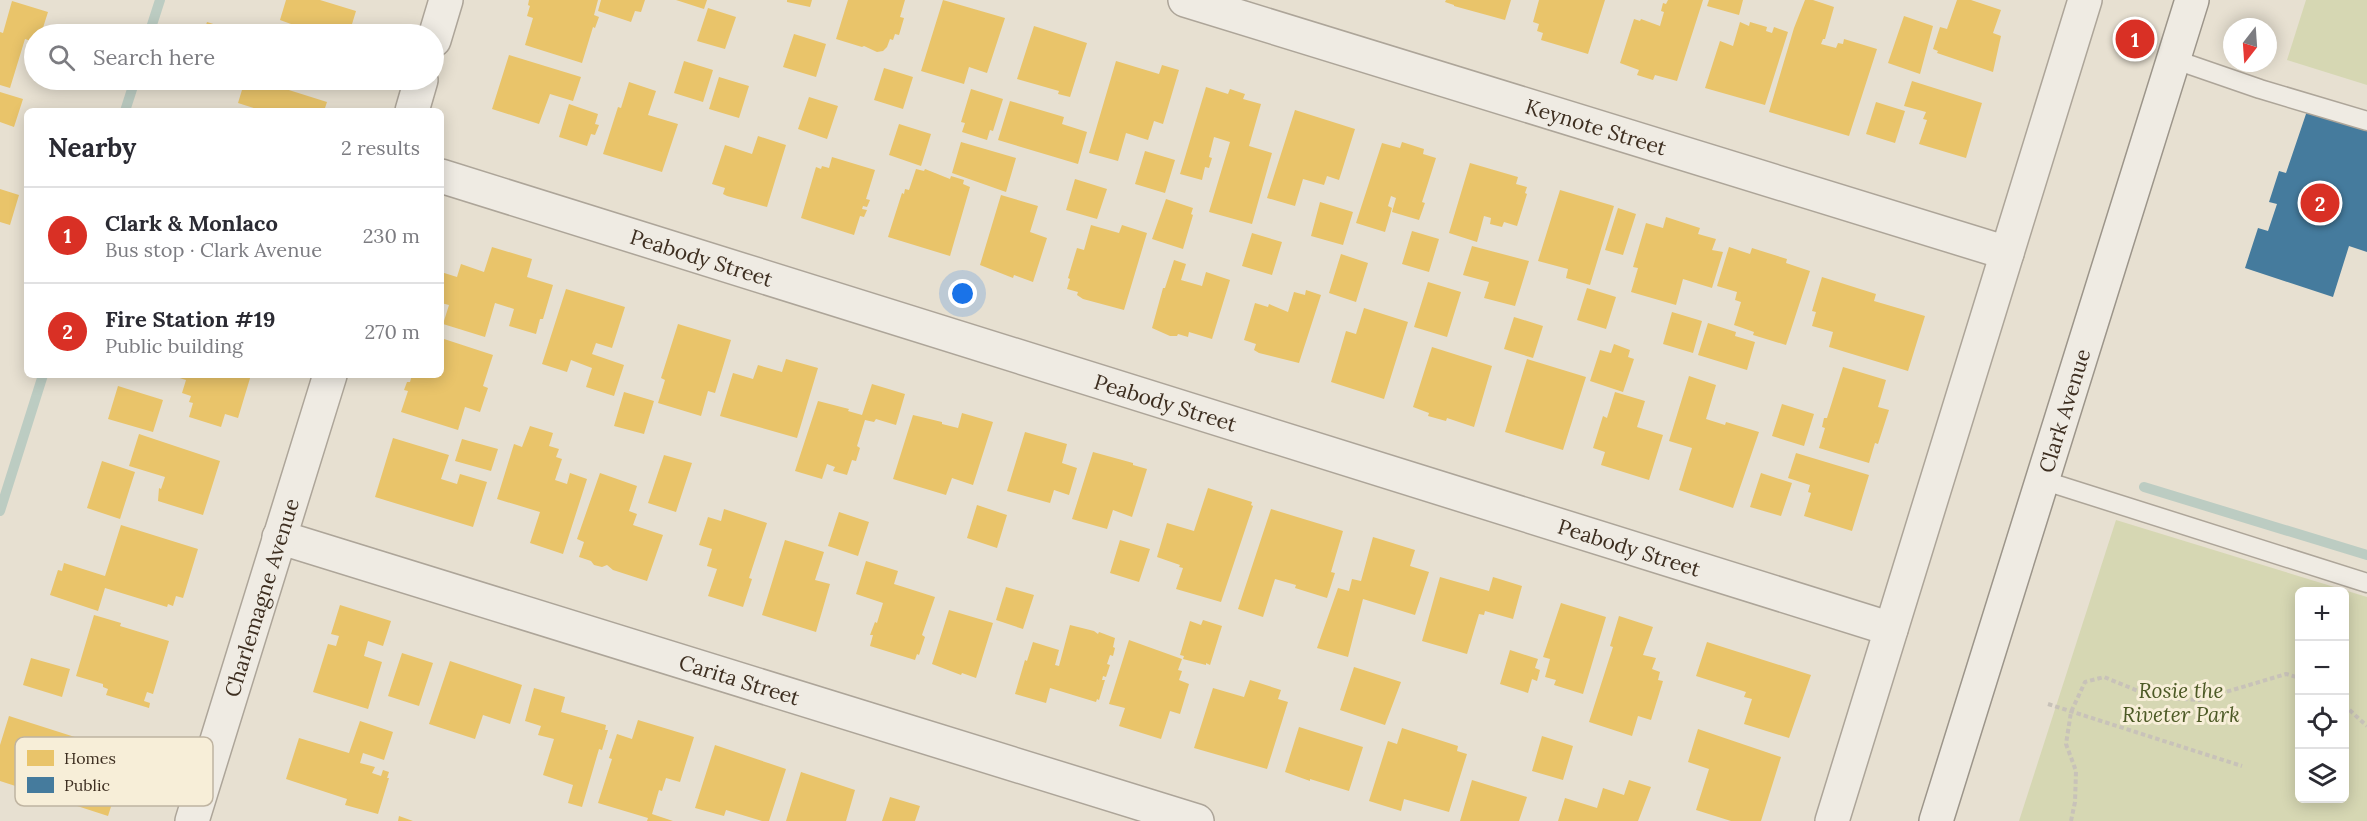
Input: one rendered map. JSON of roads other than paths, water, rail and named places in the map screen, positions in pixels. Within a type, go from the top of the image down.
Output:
[{"type":"street","points":[[439,24],[446,0]]},
{"type":"street","name":"Keynote Street","points":[[1185,0],[2007,253]]},
{"type":"street","points":[[1832,821],[2085,0]]},
{"type":"street","name":"Clark Avenue","points":[[1936,821],[2192,0]]},
{"type":"street","points":[[413,108],[418,90]]},
{"type":"street","name":"Peabody Street","points":[[444,177],[1891,629]]},
{"type":"street","name":"Charlemagne Avenue","points":[[213,752],[329,378]]},
{"type":"street","name":"Carita Street","points":[[279,537],[1197,821]]},
{"type":"street","name":"Charlemagne Avenue","points":[[192,821],[197,806]]},
{"type":"lane","points":[[2173,59],[2260,89],[2367,121]]},
{"type":"lane","points":[[2042,480],[2367,583]]},
{"type":"waterway","points":[[152,24],[160,0]]},
{"type":"waterway","points":[[126,108],[132,90]]},
{"type":"waterway","points":[[0,511],[42,378]]},
{"type":"waterway","points":[[2144,487],[2367,555]]},
{"type":"place","name":"Clark & Monlaco","points":[[2135,39]]},
{"type":"place","name":"Fire Station #19","points":[[2320,203]]},
{"type":"park label","name":"Rosie the Riveter Park","points":[[2181,702]]}]
